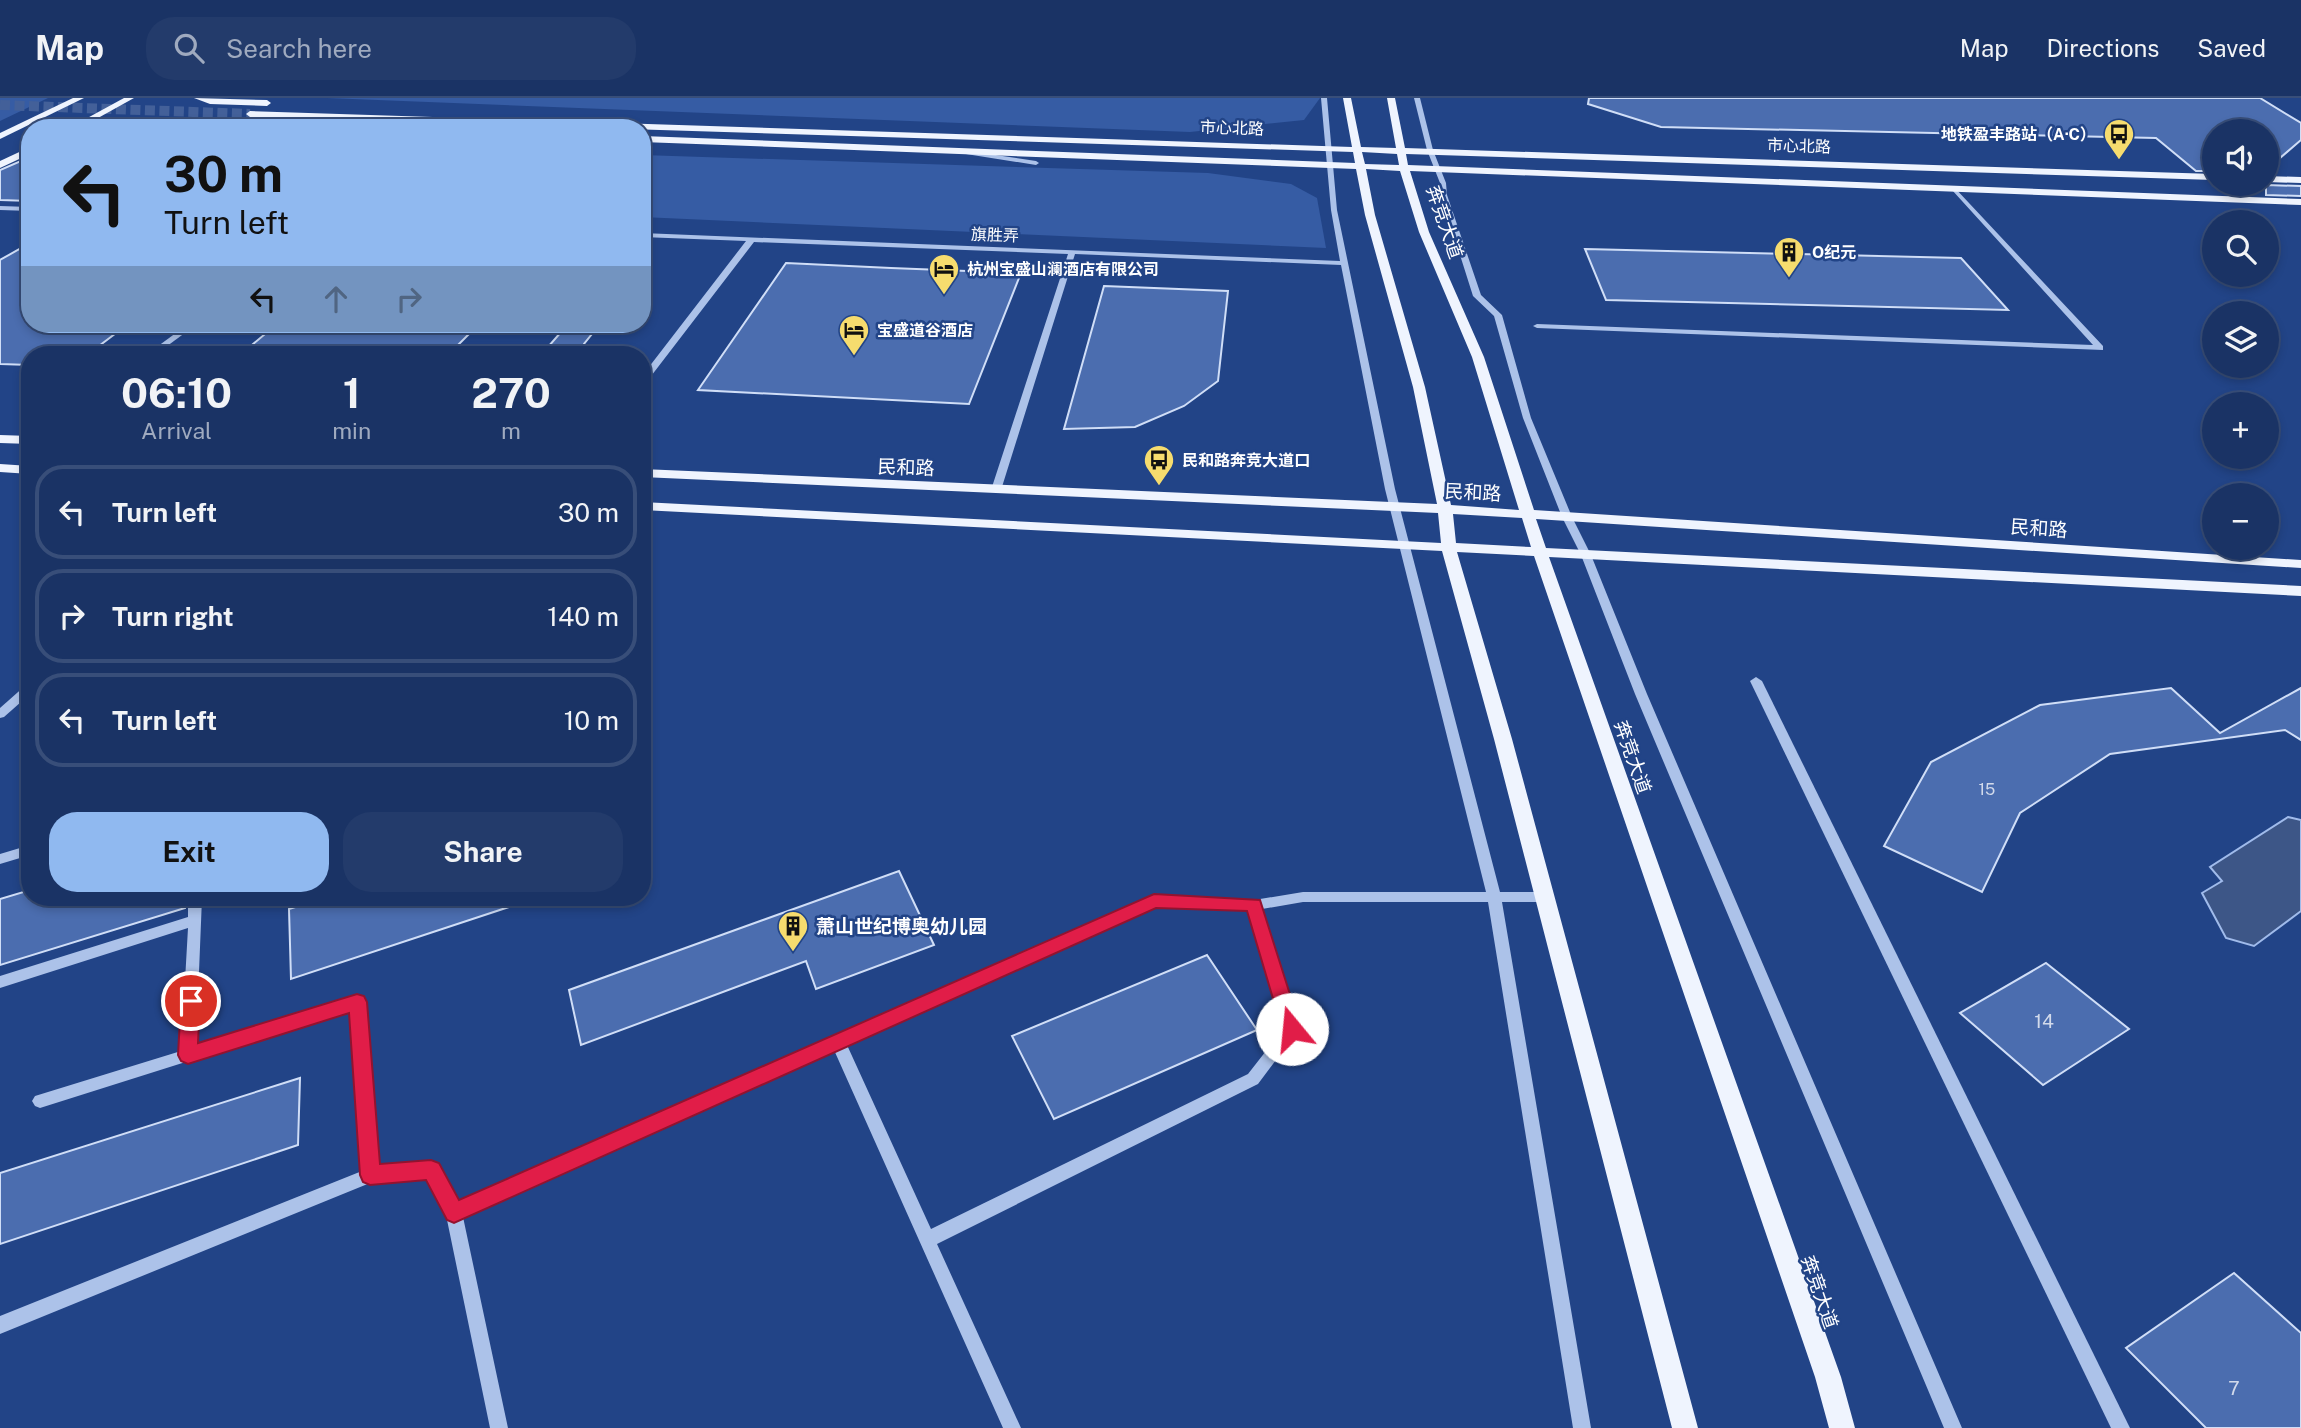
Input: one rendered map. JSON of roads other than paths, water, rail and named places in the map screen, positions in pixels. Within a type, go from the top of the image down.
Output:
[{"type":"main road","points":[[36,119],[80,98]]},
{"type":"main road","points":[[91,119],[130,98]]},
{"type":"main road","points":[[198,98],[210,101],[279,103]]},
{"type":"main road","points":[[1347,98],[1359,156],[1419,387],[1445,509],[1449,549],[1685,1428]]},
{"type":"main road","name":"奔竞大道","points":[[1391,98],[1402,158],[1438,269],[1478,358],[1540,553],[1823,1364],[1842,1428]]},
{"type":"main road","points":[[598,114],[971,127],[1187,143]]},
{"type":"main road","points":[[0,136],[21,126]]},
{"type":"main road","name":"市心北路","points":[[651,129],[1329,147],[1359,156],[1402,158],[1437,168],[2301,202]]},
{"type":"main road","name":"市心北路","points":[[651,139],[1331,165]]},
{"type":"main road","points":[[651,148],[1220,169],[1331,165],[1359,156]]},
{"type":"main road","name":"市心北路","points":[[1359,156],[1402,158],[1430,150],[2202,177]]},
{"type":"main road","points":[[0,165],[21,154]]},
{"type":"main road","points":[[2279,179],[2301,180]]},
{"type":"main road","points":[[0,439],[21,440]]},
{"type":"main road","points":[[0,468],[21,469]]},
{"type":"main road","name":"民和路","points":[[651,473],[1445,509],[2301,564]]},
{"type":"main road","points":[[651,506],[2301,591]]},
{"type":"street","points":[[1324,98],[1334,210],[1394,507],[1494,897],[1582,1428]]},
{"type":"street","points":[[1417,98],[1430,150],[1478,296],[1498,315],[1527,418],[1567,517],[1586,555],[1640,694],[1952,1428]]},
{"type":"street","points":[[957,151],[1036,163]]},
{"type":"street","points":[[1537,326],[2099,348],[1954,189]]},
{"type":"street","points":[[0,208],[21,209]]},
{"type":"street","name":"旗胜弄","points":[[651,234],[1346,263]]},
{"type":"street","points":[[651,370],[752,239]]},
{"type":"street","points":[[996,490],[1072,252]]},
{"type":"street","points":[[162,346],[181,333]]},
{"type":"street","points":[[1756,681],[2121,1428]]},
{"type":"street","points":[[0,714],[21,696]]},
{"type":"street","points":[[0,859],[21,853]]},
{"type":"street","points":[[454,1213],[1154,901],[1254,905],[1303,897],[1544,897]]},
{"type":"street","points":[[927,1240],[1253,1079],[1292,1029],[1254,905]]},
{"type":"street","points":[[188,1055],[195,906]]},
{"type":"street","points":[[0,982],[195,920]]},
{"type":"street","points":[[40,1101],[357,1002],[370,1175]]},
{"type":"street","points":[[838,1042],[1013,1428]]},
{"type":"street","points":[[0,1325],[370,1175],[431,1170],[454,1213],[499,1428]]},
{"type":"tunnel","points":[[0,105],[250,114]]},
{"type":"place","name":"地铁盈丰路站（A·C）","points":[[2119,161]]},
{"type":"place","name":"O纪元","points":[[1789,279]]},
{"type":"place","name":"杭州宝盛山澜酒店有限公司","points":[[944,296]]},
{"type":"place","name":"宝盛道谷酒店","points":[[854,357]]},
{"type":"place","name":"民和路奔竞大道口","points":[[1159,487]]},
{"type":"place","name":"萧山世纪博奥幼儿园","points":[[793,953]]}]
